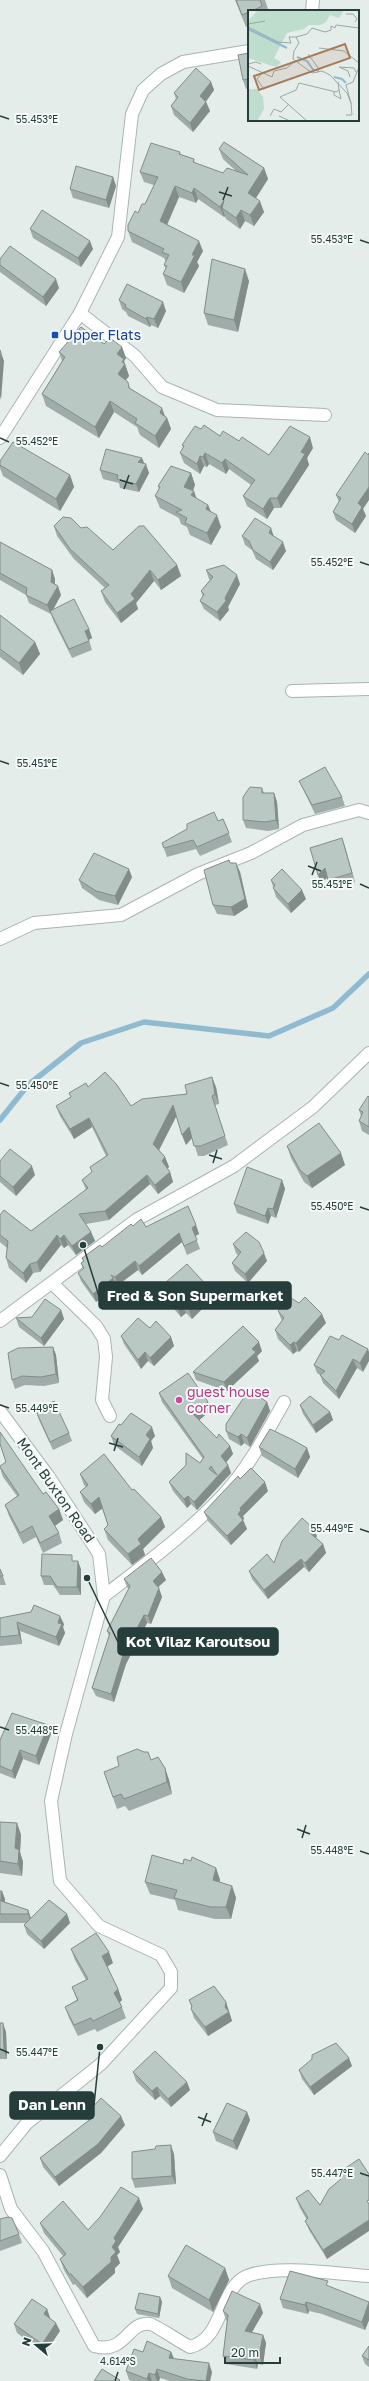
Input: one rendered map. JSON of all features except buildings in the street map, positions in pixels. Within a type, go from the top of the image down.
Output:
[{"type":"street","points":[[312,10],[313,0]]},
{"type":"street","points":[[0,438],[80,313],[118,237],[132,114],[143,90],[161,74],[183,62],[248,51]]},
{"type":"street","points":[[80,313],[135,356],[162,387],[217,410],[325,415]]},
{"type":"street","points":[[292,692],[369,689]]},
{"type":"street","points":[[0,939],[34,922],[121,915],[198,874],[251,853],[303,825],[359,810],[369,813]]},
{"type":"street","points":[[0,1321],[136,1220],[234,1166],[313,1107],[369,1053]]},
{"type":"street","points":[[52,1283],[96,1326],[104,1339],[106,1356],[102,1400],[110,1416]]},
{"type":"street","points":[[104,1596],[164,1549],[224,1494],[259,1447],[284,1402]]},
{"type":"street","name":"Mont Buxton Road","points":[[0,1411],[49,1477],[99,1554],[104,1596],[66,1734],[51,1801],[60,1881],[99,1926],[161,1955],[171,1972],[171,1988],[101,2064],[27,2123],[0,2156]]},
{"type":"street","points":[[0,2174],[11,2209],[43,2251],[94,2346],[105,2349],[121,2342],[137,2326],[144,2324],[153,2324],[172,2339],[190,2348],[199,2345],[210,2335],[235,2285],[246,2276],[269,2270],[369,2276]]},
{"type":"waterway","points":[[0,1120],[28,1085],[81,1043],[144,1022],[269,1036],[333,1008],[369,974]]},
{"type":"place","name":"Upper Flats","points":[[55,335]]},
{"type":"place","name":"Fred & Son Supermarket","points":[[83,1245]]},
{"type":"place","name":"guest house corner","points":[[179,1400]]},
{"type":"place","name":"Kot Vilaz Karoutsou","points":[[87,1578]]},
{"type":"place","name":"Dan Lenn","points":[[100,2047]]}]
